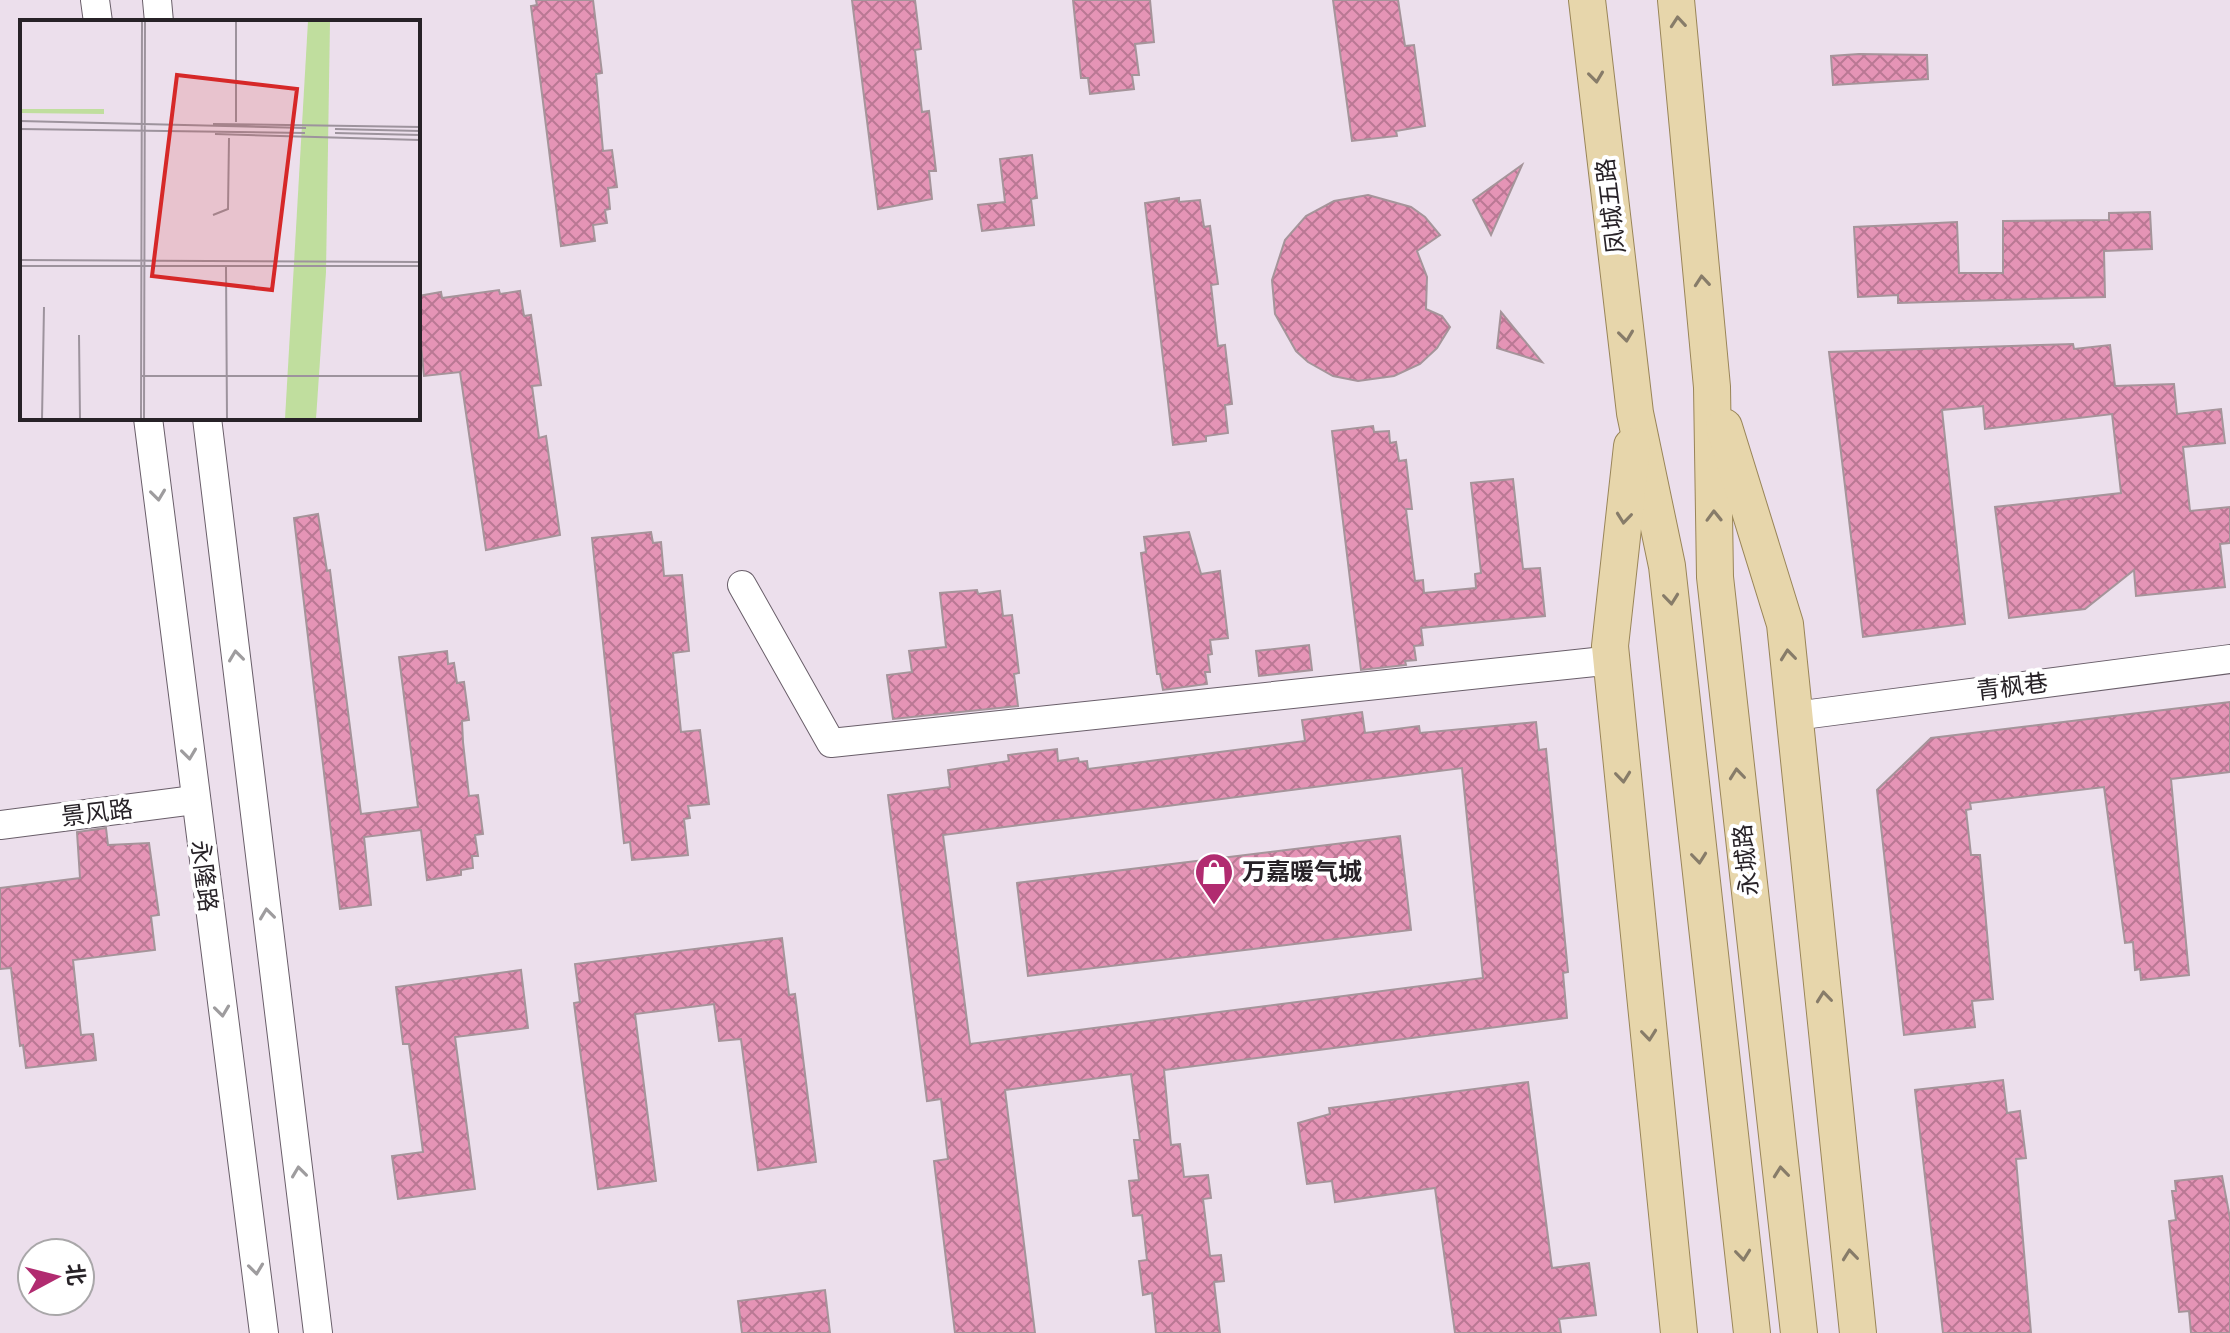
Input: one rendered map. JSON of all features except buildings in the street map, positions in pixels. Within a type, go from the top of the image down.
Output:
[{"type":"main road","name":"凤城五路","points":[[1587,0],[1635,413]]},
{"type":"main road","points":[[1676,0],[1712,387],[1785,624],[1858,1333]]},
{"type":"main road","name":"永城路","points":[[1712,387],[1715,577],[1799,1333]]},
{"type":"main road","points":[[1635,413],[1610,646],[1679,1333]]},
{"type":"main road","name":"永城路","points":[[1635,413],[1667,566],[1752,1333]]},
{"type":"street","points":[[95,0],[98,20]]},
{"type":"street","points":[[157,0],[159,20]]},
{"type":"street","name":"永隆路","points":[[148,420],[194,800],[264,1333]]},
{"type":"street","points":[[207,420],[318,1333]]},
{"type":"street","points":[[742,585],[831,743],[1604,661]]},
{"type":"street","name":"青枫巷","points":[[1795,716],[2230,659]]},
{"type":"street","name":"景风路","points":[[0,825],[194,800]]},
{"type":"place","name":"万嘉暖气城","points":[[1214,906]]}]
